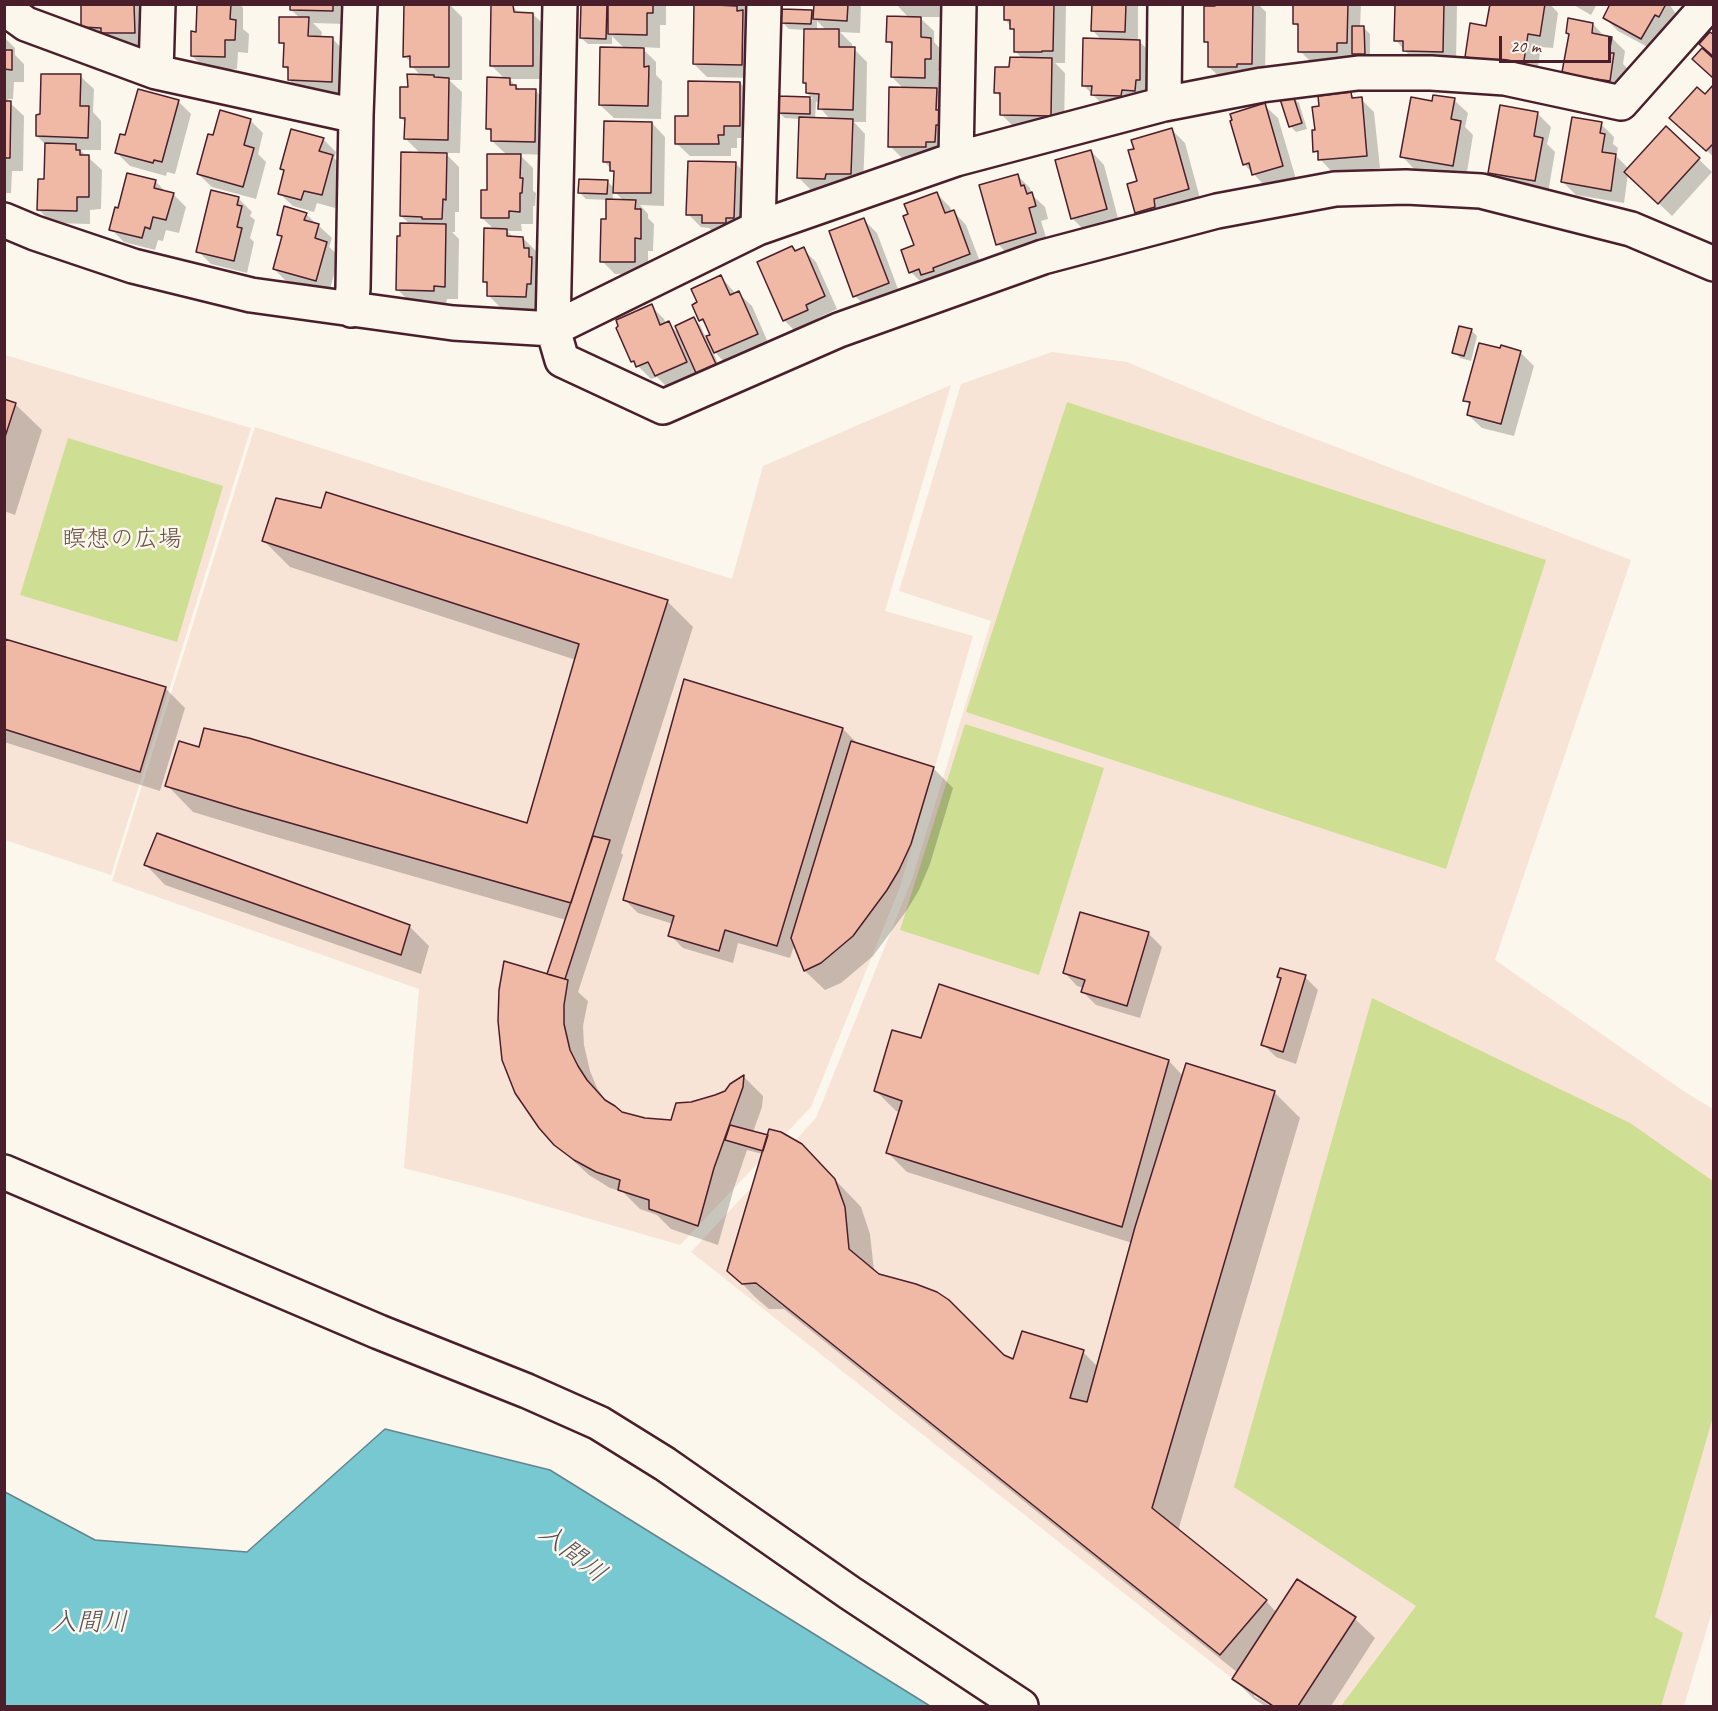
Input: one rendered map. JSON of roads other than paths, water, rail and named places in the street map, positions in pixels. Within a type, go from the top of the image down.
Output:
[{"type":"street","points":[[156,72],[158,4]]},
{"type":"street","points":[[351,310],[360,4]]},
{"type":"street","points":[[560,4],[554,329],[562,360],[663,407],[839,330],[1043,257],[1217,211],[1335,189],[1406,187],[1481,191],[1631,229],[1713,264]]},
{"type":"street","points":[[758,228],[764,4]]},
{"type":"street","points":[[956,159],[959,4]]},
{"type":"street","points":[[1164,104],[1165,4]]},
{"type":"street","points":[[4,220],[35,233],[133,266],[251,295],[453,323],[554,329],[758,228],[956,159],[1164,104],[1262,85],[1358,73],[1431,73],[1505,78],[1621,103],[1709,4]]},
{"type":"street","points":[[4,8],[26,24],[156,72],[356,116]]},
{"type":"street","points":[[4,1172],[599,1423],[665,1464],[849,1593],[1021,1707]]},
{"type":"water","name":"入間川","points":[[385,1429],[550,1470],[930,1706],[5,1706],[5,1492],[95,1540],[247,1552]]},
{"type":"park label","name":"瞑想の広場","points":[[122,540]]}]
